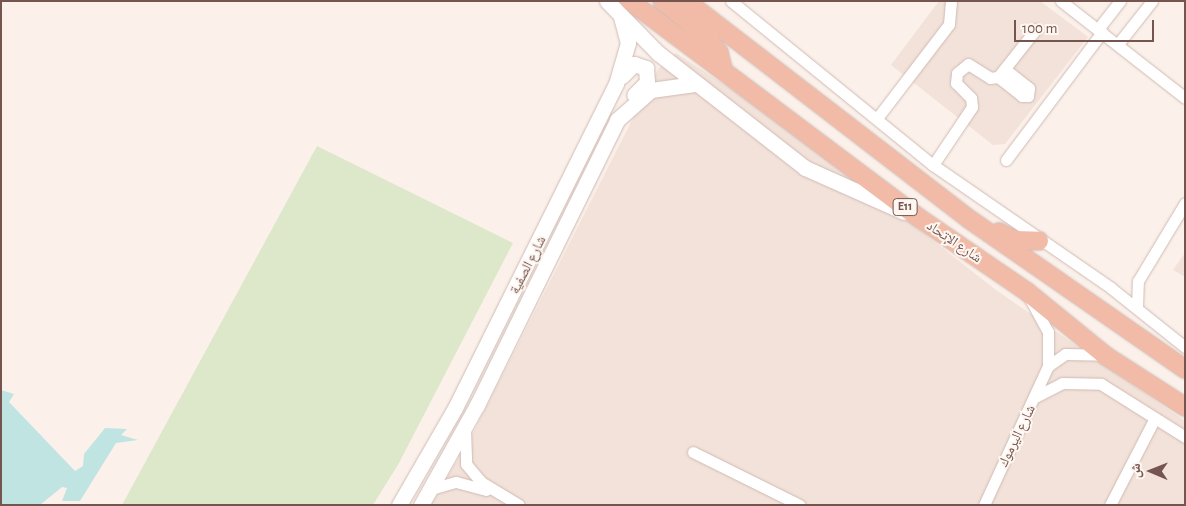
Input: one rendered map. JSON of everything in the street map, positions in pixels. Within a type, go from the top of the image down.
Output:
[{"type":"highway","points":[[662,1],[705,35],[719,53],[723,69]]},
{"type":"highway","name":"شارع الإتحاد","points":[[692,4],[969,219],[1185,369]]},
{"type":"highway","name":"شارع الإتحاد","points":[[625,9],[723,69],[919,218],[1026,291],[1106,356],[1185,407]]},
{"type":"highway","points":[[969,219],[981,220],[1015,240],[1039,241]]},
{"type":"main road","points":[[607,1],[625,9],[695,84],[812,173],[919,218]]},
{"type":"main road","name":"شارع الصفية","points":[[398,505],[455,408],[616,84],[628,43],[625,9]]},
{"type":"main road","name":"شارع الصفية","points":[[421,505],[465,428],[625,109],[647,82],[648,71],[634,64],[616,84]]},
{"type":"main road","points":[[625,109],[661,86],[695,84]]},
{"type":"street","points":[[731,1],[878,117],[933,165],[1039,241],[1111,288],[1185,347]]},
{"type":"street","points":[[878,117],[949,24],[951,1]]},
{"type":"street","points":[[1061,1],[1185,98]]},
{"type":"street","points":[[1118,44],[1152,1]]},
{"type":"street","points":[[1006,160],[1100,30],[1114,3]]},
{"type":"street","points":[[933,165],[972,107],[970,98],[956,84],[957,73],[968,64],[990,78],[1001,73],[1036,29]]},
{"type":"street","points":[[1137,307],[1138,281],[1185,203]]},
{"type":"street","points":[[1111,288],[1138,281]]},
{"type":"street","name":"شارع اليرموك","points":[[984,505],[1048,366],[1048,332],[1026,291]]},
{"type":"street","points":[[1048,366],[1066,354],[1106,356]]},
{"type":"street","points":[[1035,397],[1062,383],[1091,382],[1119,392],[1185,437]]},
{"type":"street","points":[[1110,505],[1155,418]]},
{"type":"street","points":[[465,428],[466,464],[510,502]]},
{"type":"street","points":[[693,452],[800,505]]},
{"type":"street","points":[[430,489],[465,483],[510,502]]},
{"type":"shaded area","points":[[939,1],[1040,1],[1088,37],[1005,144],[993,145],[891,65]]},
{"type":"shaded area","points":[[676,53],[783,123],[996,290],[1185,421],[1185,505],[431,505],[472,435],[658,69]]},
{"type":"shaded area","points":[[1185,253],[1185,277],[1173,270]]},
{"type":"green space","points":[[317,146],[513,243],[399,463],[373,505],[122,505]]},
{"type":"water","points":[[1,390],[14,394],[9,402],[75,471],[83,466],[84,454],[105,428],[127,429],[121,435],[138,440],[116,443],[80,501],[62,501],[67,488],[62,487],[40,505],[1,505]]}]
